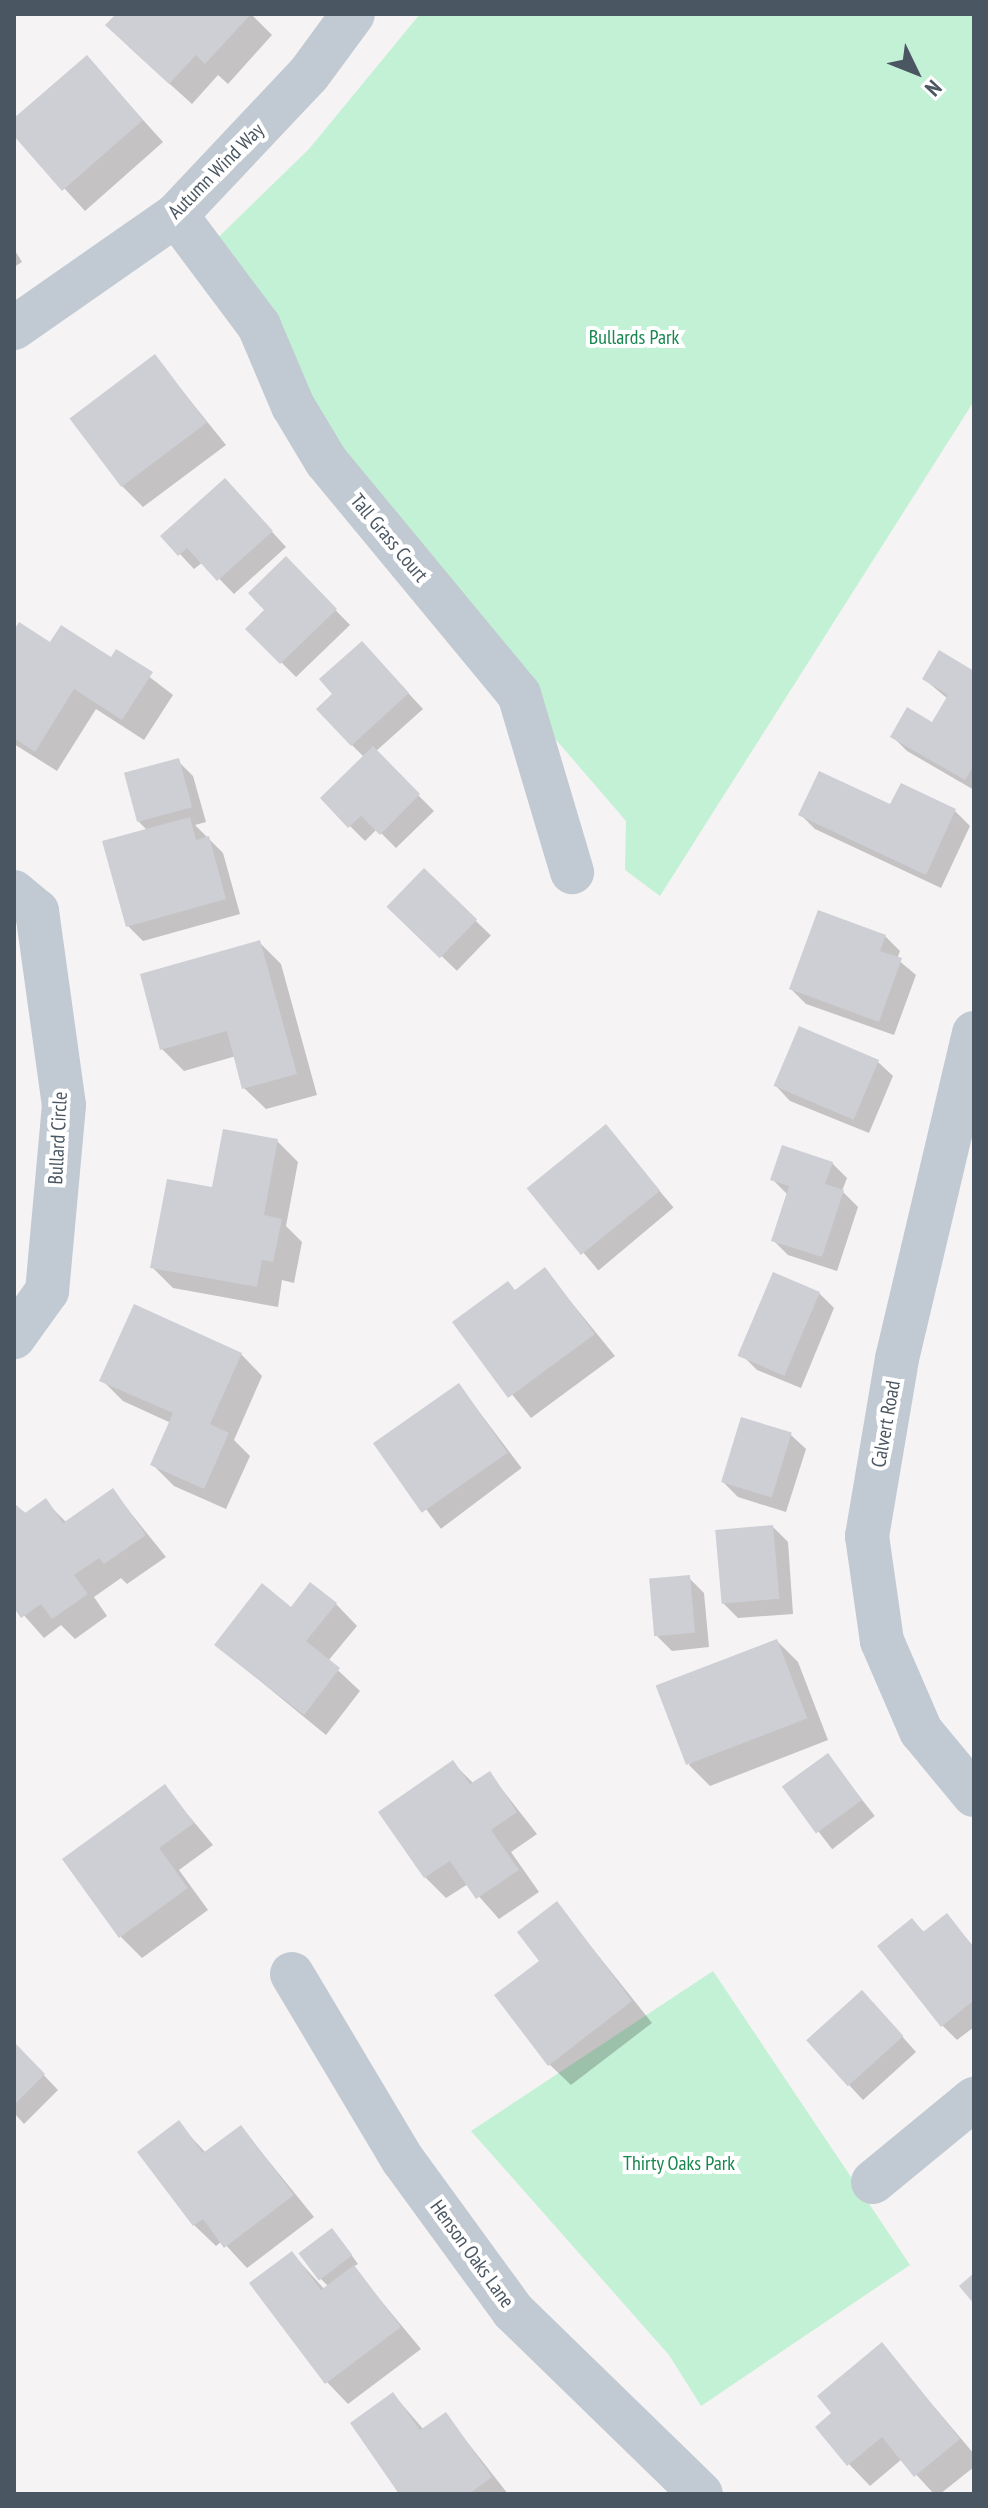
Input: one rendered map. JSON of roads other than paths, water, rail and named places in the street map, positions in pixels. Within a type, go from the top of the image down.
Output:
[{"type":"street","name":"Autumn Wind Way","points":[[14,328],[176,215],[309,74],[353,14]]},
{"type":"street","name":"Tall Grass Court","points":[[176,215],[259,326],[293,406],[326,461],[519,694],[572,872]]},
{"type":"street","name":"Bullard Circle","points":[[14,892],[37,911],[64,1105],[47,1291],[14,1337]]},
{"type":"street","name":"Calvert Road","points":[[974,1033],[897,1359],[867,1536],[882,1641],[921,1731],[974,1795]]},
{"type":"street","name":"Henson Oaks Lane","points":[[292,1974],[403,2160],[513,2311],[701,2494]]},
{"type":"street","points":[[873,2182],[974,2099]]},
{"type":"park label","name":"Bullards Park","points":[[634,337]]},
{"type":"park label","name":"Thirty Oaks Park","points":[[679,2163]]}]
